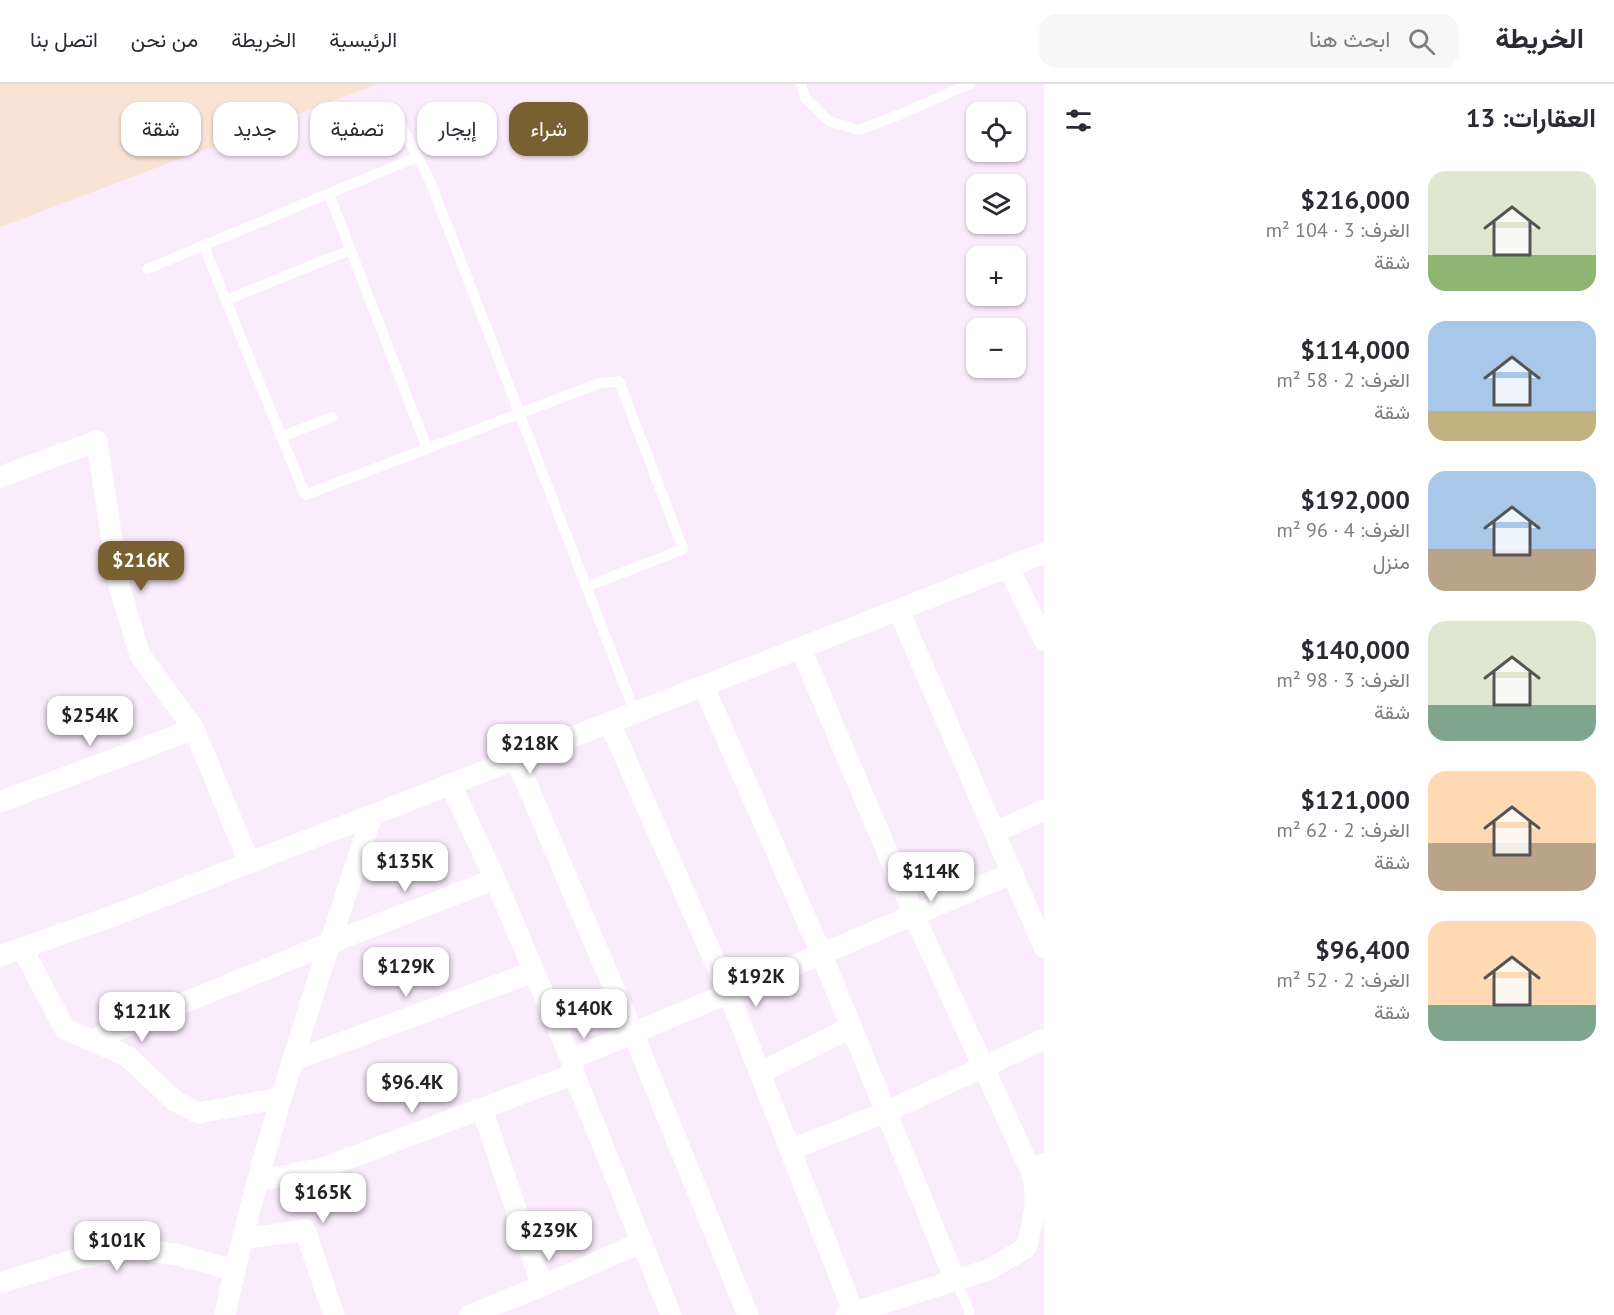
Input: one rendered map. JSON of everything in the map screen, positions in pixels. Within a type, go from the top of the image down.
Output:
[{"type":"street","points":[[0,477],[97,441],[119,586],[140,655],[194,729],[249,862]]},
{"type":"street","points":[[0,955],[451,785],[1044,553]]},
{"type":"street","points":[[1008,567],[1044,640]]},
{"type":"street","points":[[899,611],[1044,947]]},
{"type":"street","points":[[610,723],[729,994],[790,1150],[850,1314],[988,1270],[1026,1248],[1035,1216],[1037,1168],[983,1067],[914,915],[801,649]]},
{"type":"street","points":[[704,687],[822,953],[955,1280]]},
{"type":"street","points":[[0,802],[194,729]]},
{"type":"street","points":[[516,759],[633,1033],[748,1315]]},
{"type":"street","points":[[451,785],[495,879],[573,1066],[671,1315]]},
{"type":"street","points":[[995,832],[1044,810]]},
{"type":"street","points":[[225,1315],[234,1270],[280,1098],[372,815]]},
{"type":"street","points":[[257,1181],[323,1168],[482,1109],[573,1066],[633,1033],[1013,873]]},
{"type":"street","points":[[93,1040],[330,943],[495,879]]},
{"type":"street","points":[[22,948],[65,1029],[127,1056],[175,1101],[198,1113],[280,1098]]},
{"type":"street","points":[[292,1061],[533,972]]},
{"type":"street","points":[[760,1073],[852,1027]]},
{"type":"street","points":[[790,1150],[886,1112],[1044,1039]]},
{"type":"street","points":[[482,1109],[542,1286]]},
{"type":"street","points":[[243,1239],[305,1230],[334,1315]]},
{"type":"street","points":[[470,1315],[642,1242]]},
{"type":"street","points":[[0,1283],[77,1258],[135,1249],[179,1256],[234,1270]]},
{"type":"lane","points":[[801,84],[805,98],[829,121],[859,130],[970,84]]},
{"type":"lane","points":[[405,134],[430,181],[635,713]]},
{"type":"lane","points":[[147,270],[417,157]]},
{"type":"lane","points":[[329,194],[427,448]]},
{"type":"lane","points":[[204,246],[305,495],[597,384],[619,381],[683,549],[586,587]]},
{"type":"lane","points":[[226,300],[350,250]]},
{"type":"lane","points":[[281,437],[332,417]]},
{"type":"lane","points":[[955,1280],[969,1310],[969,1315]]},
{"type":"shaded area","points":[[0,84],[378,84],[330,102],[310,102],[310,110],[298,114],[298,102],[213,102],[213,146],[201,151],[201,102],[121,102],[121,156],[188,156],[0,227]]}]
